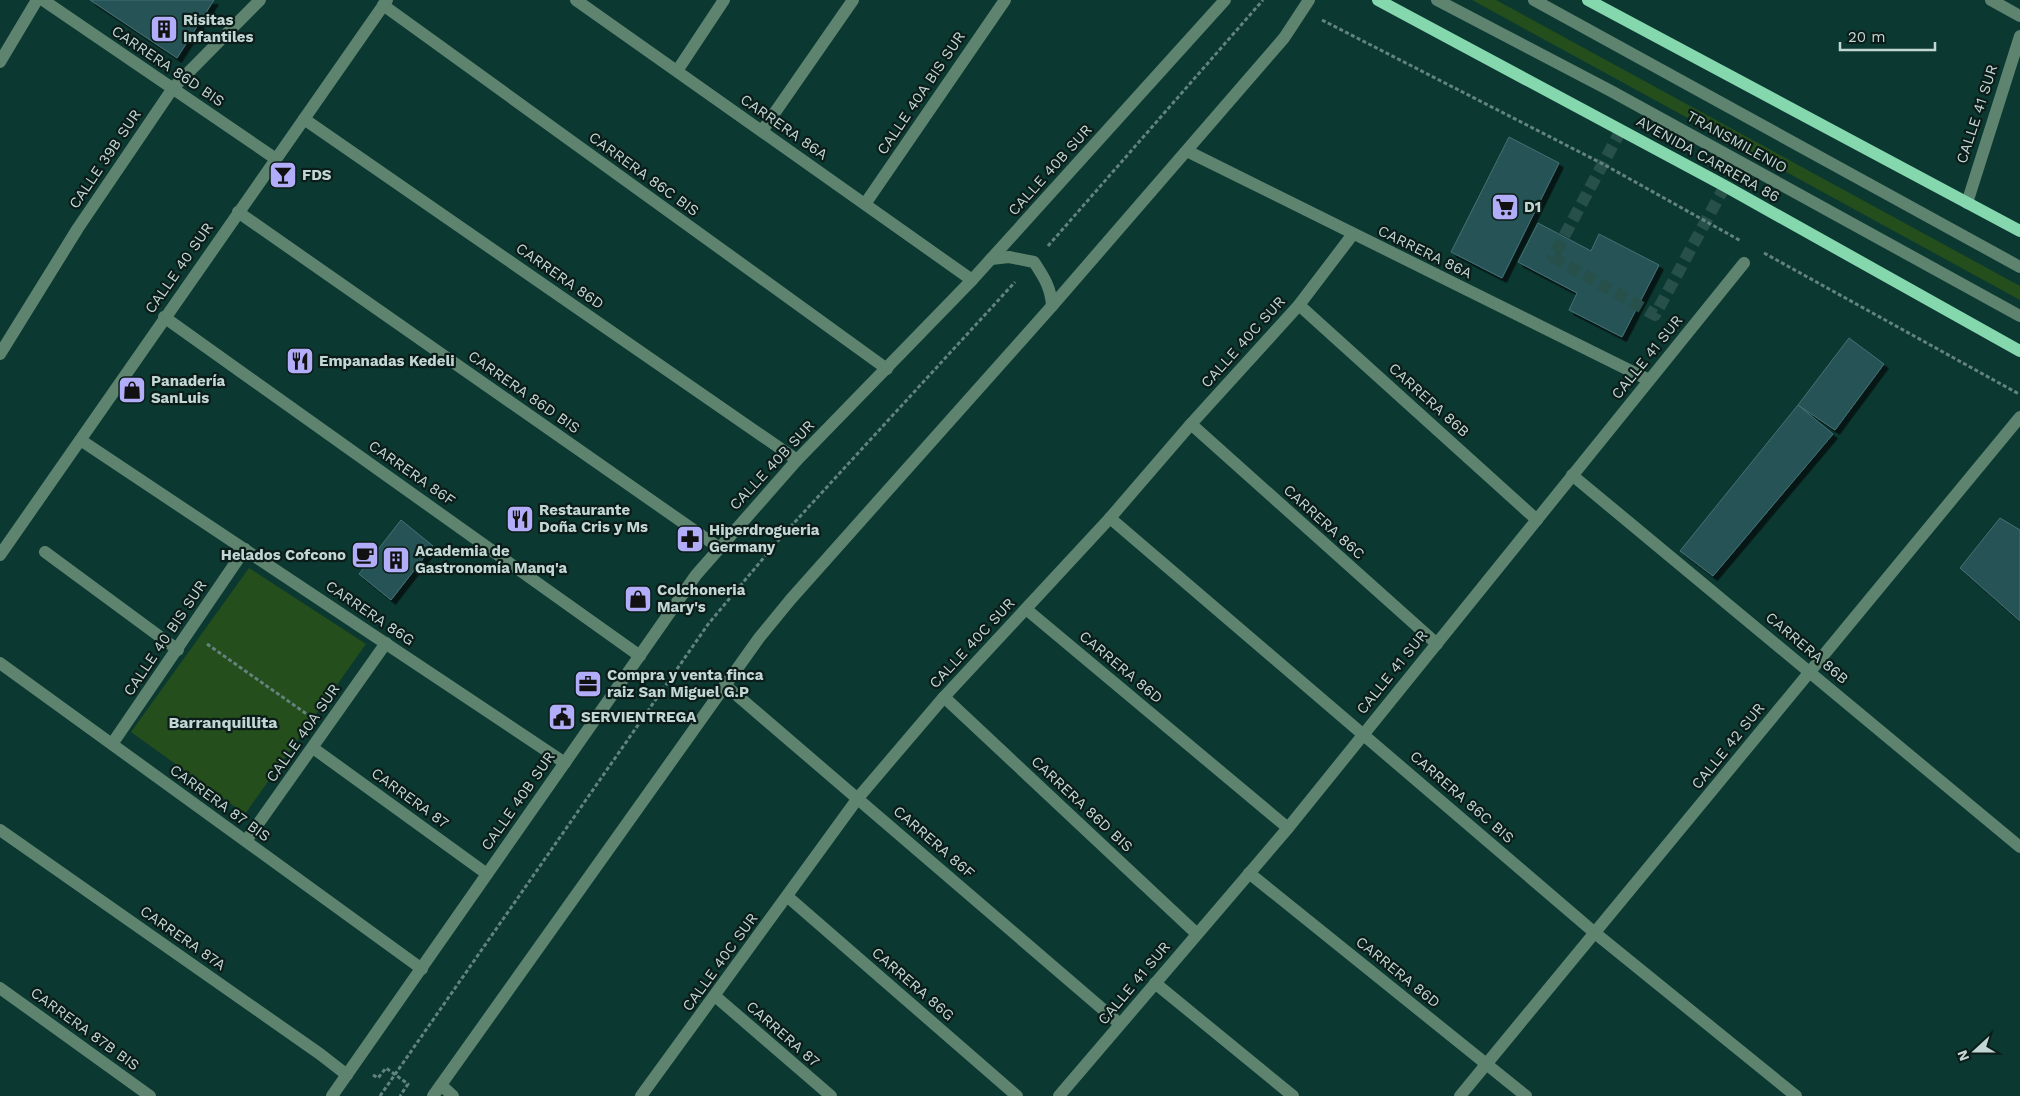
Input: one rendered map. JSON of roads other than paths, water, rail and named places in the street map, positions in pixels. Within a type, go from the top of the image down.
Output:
[{"type":"main road","name":"AVENIDA CARRERA 86","points":[[1378,0],[1664,153],[2020,350]]},
{"type":"main road","points":[[1588,0],[2020,231]]},
{"type":"street","points":[[0,62],[37,0]]},
{"type":"street","name":"CARRERA 86D BIS","points":[[43,0],[276,159]]},
{"type":"street","name":"CALLE 39B SUR","points":[[0,354],[78,228],[173,88],[260,0]]},
{"type":"street","name":"CARRERA 86A","points":[[576,0],[972,280]]},
{"type":"street","points":[[678,71],[724,0]]},
{"type":"street","points":[[762,131],[853,0]]},
{"type":"street","name":"CALLE 40A BIS SUR","points":[[864,204],[1005,0]]},
{"type":"street","name":"CALLE 40B SUR","points":[[332,1096],[696,575],[718,547],[797,460],[972,280],[1225,0]]},
{"type":"street","points":[[433,1096],[725,685],[791,599],[1052,306],[1284,38],[1309,0]]},
{"type":"street","name":"TRANSMILENIO","points":[[1437,0],[1611,91],[2020,316]]},
{"type":"street","name":"TRANSMILENIO","points":[[1534,0],[2020,267]]},
{"type":"street","points":[[1991,0],[2020,16]]},
{"type":"street","name":"CALLE 40 SUR","points":[[0,555],[82,441],[164,317],[385,3]]},
{"type":"street","name":"CARRERA 86C BIS","points":[[385,3],[887,369]]},
{"type":"street","name":"CALLE 41 SUR","points":[[1966,203],[2020,36]]},
{"type":"street","name":"CARRERA 86D","points":[[304,119],[797,460]]},
{"type":"street","name":"CARRERA 86A","points":[[1186,151],[1649,380]]},
{"type":"street","name":"CARRERA 86D BIS","points":[[238,212],[718,547]]},
{"type":"street","name":"CALLE 40C SUR","points":[[641,1096],[788,897],[858,798],[944,697],[1110,518],[1190,424],[1299,305],[1353,234]]},
{"type":"street","points":[[991,259],[1009,257],[1034,262],[1046,279],[1051,293],[1052,306]]},
{"type":"street","name":"CALLE 41 SUR","points":[[1059,1096],[1288,828],[1744,263]]},
{"type":"street","name":"CARRERA 86B","points":[[1299,305],[1537,520]]},
{"type":"street","name":"CARRERA 86F","points":[[164,317],[640,656]]},
{"type":"street","name":"CALLE 42 SUR","points":[[1460,1096],[2020,417]]},
{"type":"street","name":"CARRERA 86C","points":[[1190,424],[1436,644]]},
{"type":"street","name":"CARRERA 86G","points":[[82,441],[565,763]]},
{"type":"street","name":"CARRERA 86B","points":[[1572,475],[2020,847]]},
{"type":"street","name":"CARRERA 86C BIS","points":[[1110,518],[1595,933],[1796,1096]]},
{"type":"street","name":"CALLE 40 BIS SUR","points":[[112,744],[178,650],[245,549]]},
{"type":"street","points":[[45,552],[178,650]]},
{"type":"street","name":"CARRERA 86D","points":[[1026,609],[1288,828]]},
{"type":"street","name":"CALLE 40A SUR","points":[[246,841],[386,643]]},
{"type":"street","name":"CARRERA 87 BIS","points":[[0,663],[422,969]]},
{"type":"street","name":"CARRERA 86F","points":[[725,685],[1120,1024]]},
{"type":"street","name":"CARRERA 86D BIS","points":[[944,697],[1197,934]]},
{"type":"street","name":"CARRERA 87","points":[[313,748],[487,874]]},
{"type":"street","name":"CARRERA 87A","points":[[0,830],[320,1054],[347,1075]]},
{"type":"street","name":"CARRERA 86D","points":[[1248,873],[1526,1096]]},
{"type":"street","name":"CARRERA 86G","points":[[788,897],[1017,1096]]},
{"type":"street","points":[[1155,983],[1293,1096]]},
{"type":"street","name":"CARRERA 87B BIS","points":[[0,988],[150,1096]]},
{"type":"street","name":"CARRERA 87","points":[[715,996],[830,1096]]},
{"type":"street","points":[[441,1085],[453,1096]]},
{"type":"tunnel","points":[[1621,130],[1553,257],[1655,315],[1725,186]]},
{"type":"place","name":"Risitas Infantiles","points":[[164,29]]},
{"type":"place","name":"FDS","points":[[283,175]]},
{"type":"place","name":"D1","points":[[1505,207]]},
{"type":"place","name":"Empanadas Kedeli","points":[[300,361]]},
{"type":"place","name":"Panadería SanLuis","points":[[132,390]]},
{"type":"place","name":"Restaurante Doña Cris y Ms","points":[[520,519]]},
{"type":"place","name":"Hiperdrogueria Germany","points":[[690,539]]},
{"type":"place","name":"Helados Cofcono","points":[[365,555]]},
{"type":"place","name":"Academia de Gastronomía Manq'a","points":[[396,560]]},
{"type":"place","name":"Colchoneria Mary's","points":[[638,599]]},
{"type":"place","name":"Compra y venta finca raiz San Miguel G.P","points":[[588,684]]},
{"type":"place","name":"SERVIENTREGA","points":[[562,717]]},
{"type":"district","name":"Barranquillita","points":[[223,722]]}]
